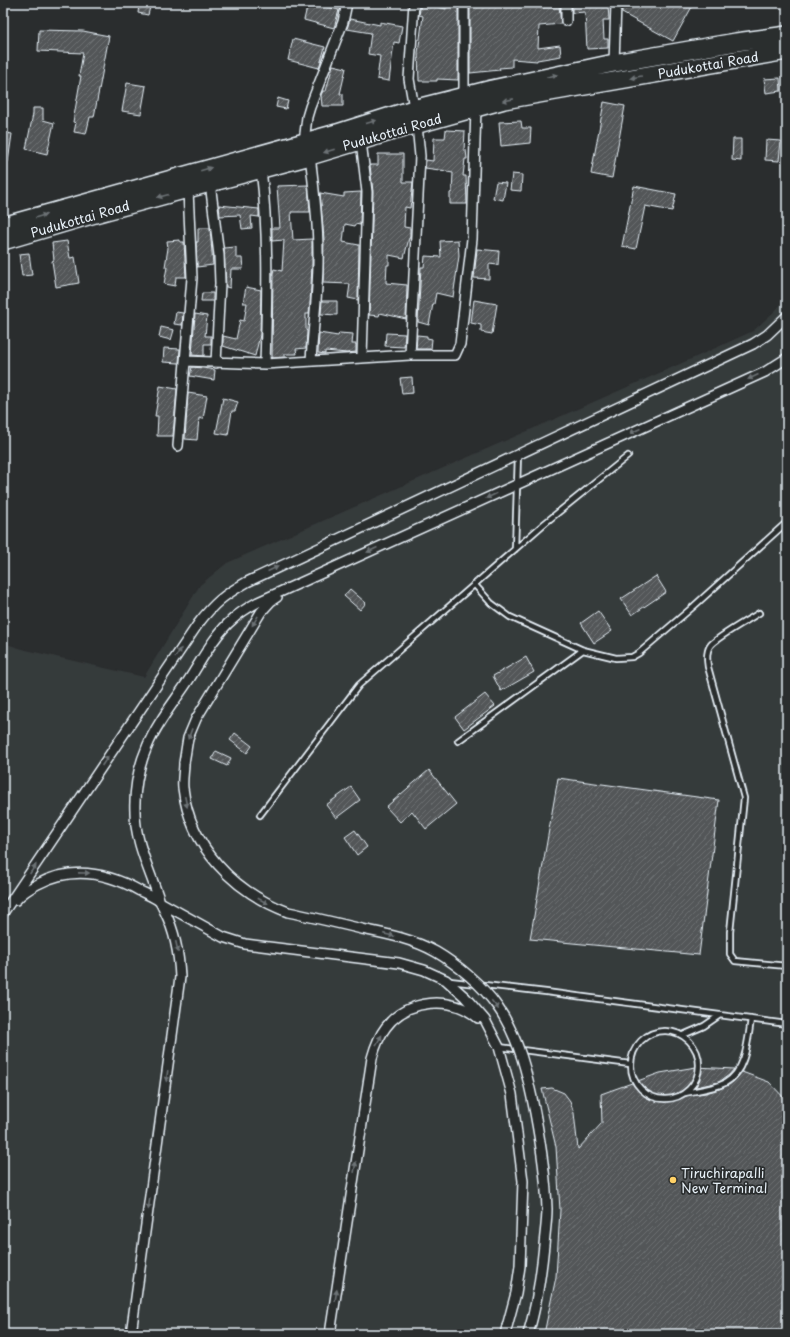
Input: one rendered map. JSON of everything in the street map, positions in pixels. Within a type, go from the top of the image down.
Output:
[{"type":"highway","name":"Pudukottai Road","points":[[3,226],[307,149],[415,117],[470,103],[504,100],[785,41]]},
{"type":"highway","name":"Pudukottai Road","points":[[470,103],[492,89],[614,64],[736,42],[785,41]]},
{"type":"highway","name":"Pudukottai Road","points":[[3,241],[95,214],[261,169],[307,149],[361,141],[415,117]]},
{"type":"street","points":[[311,361],[318,288],[318,251],[317,217],[307,149],[307,117],[343,22],[347,3]]},
{"type":"street","points":[[410,354],[420,156],[409,79],[414,3]]},
{"type":"street","points":[[185,361],[265,364],[410,354],[455,355],[460,344],[472,239],[470,103],[464,3]]},
{"type":"street","points":[[566,3],[566,21]]},
{"type":"street","points":[[614,64],[616,3]]},
{"type":"street","points":[[361,141],[367,192],[362,357]]},
{"type":"street","points":[[261,169],[264,195],[267,264],[265,364]]},
{"type":"street","points":[[210,183],[219,255],[220,276],[216,362]]},
{"type":"street","points":[[178,446],[192,278],[188,190]]},
{"type":"street","points":[[3,914],[198,624],[210,608],[220,599],[247,582],[753,344],[767,335],[787,316]]},
{"type":"street","points":[[132,1334],[180,977],[180,962],[177,946],[169,920],[160,902],[138,836],[135,813],[137,782],[140,767],[147,746],[159,724],[210,649],[232,620],[258,602],[765,372],[787,358]]},
{"type":"street","points":[[293,586],[271,600],[261,612],[196,719],[188,738],[184,763],[183,787],[194,829],[213,860],[225,874],[266,903],[288,912],[417,943],[437,953],[477,984],[500,1012],[516,1042],[524,1062],[530,1086],[544,1167],[547,1210],[542,1262],[536,1302],[528,1334]]},
{"type":"street","points":[[3,914],[18,898],[43,881],[73,873],[96,874],[119,880],[223,937],[245,944],[399,963],[424,970],[446,980],[465,997],[485,1020],[497,1043],[512,1094],[522,1181],[520,1266],[516,1293],[505,1334]]},
{"type":"street","points":[[330,1334],[372,1058],[375,1047],[386,1027],[394,1019],[414,1007],[424,1004],[436,1003],[458,1006],[484,1022],[497,1043]]},
{"type":"lane","points":[[515,549],[518,454]]},
{"type":"lane","points":[[260,815],[359,685],[515,549],[628,456]]},
{"type":"lane","points":[[474,584],[491,603],[510,617],[583,650],[616,658],[632,657],[639,653],[694,606],[787,522]]},
{"type":"lane","points":[[759,613],[710,646],[707,657],[708,667],[744,798],[730,932],[730,954],[735,961],[787,966]]},
{"type":"lane","points":[[458,740],[583,650]]},
{"type":"lane","points":[[446,980],[787,1024]]},
{"type":"lane","points":[[682,1035],[704,1026],[720,1015]]},
{"type":"lane","points":[[684,1093],[724,1084],[733,1078],[746,1048],[751,1019]]},
{"type":"lane","points":[[660,1030],[666,1030],[682,1035],[692,1043],[697,1053],[699,1065],[697,1076],[692,1086],[675,1098],[664,1099],[653,1097],[644,1092],[636,1084],[630,1064],[633,1052],[639,1042],[648,1034],[660,1030]]},
{"type":"lane","points":[[497,1043],[630,1064]]},
{"type":"shaded area","points":[[787,297],[787,1334],[3,1334],[3,643],[26,650],[144,677],[200,585],[227,563],[753,331],[776,310]]},
{"type":"building","points":[[308,3],[339,10],[334,28],[304,20]]},
{"type":"building","points":[[421,3],[446,9],[446,3],[458,3],[458,80],[437,79],[437,81],[419,81],[418,53],[423,16],[419,15]]},
{"type":"building","points":[[470,3],[486,3],[486,6],[538,3],[540,8],[559,6],[561,24],[539,26],[538,48],[560,45],[561,56],[537,61],[512,59],[512,67],[499,68],[500,70],[470,73]]},
{"type":"building","points":[[572,3],[610,3],[610,7],[608,5],[609,20],[603,20],[604,39],[608,39],[608,48],[587,49],[585,12],[572,13]]},
{"type":"building","points":[[622,3],[694,3],[673,41],[622,13]]},
{"type":"building","points":[[139,5],[150,7],[148,15],[138,13]]},
{"type":"building","points":[[350,19],[380,25],[380,22],[402,26],[399,43],[394,42],[389,81],[377,79],[380,56],[368,54],[371,33],[347,29]]},
{"type":"building","points":[[39,30],[83,31],[109,36],[94,117],[90,117],[86,134],[74,132],[76,123],[73,122],[81,76],[79,76],[83,53],[38,51]]},
{"type":"building","points":[[293,39],[325,47],[319,68],[288,60]]},
{"type":"building","points":[[333,65],[346,68],[340,94],[343,94],[343,106],[322,106],[321,95],[323,91],[326,91]]},
{"type":"building","points":[[780,78],[781,91],[766,93],[764,79]]},
{"type":"building","points":[[127,83],[146,86],[141,114],[122,111]]},
{"type":"building","points":[[278,98],[288,101],[286,109],[276,107]]},
{"type":"building","points":[[604,102],[625,106],[612,178],[591,174]]},
{"type":"building","points":[[33,108],[43,108],[43,120],[54,123],[47,154],[26,149]]},
{"type":"building","points":[[521,121],[522,128],[531,128],[530,143],[501,146],[499,122]]},
{"type":"building","points":[[446,130],[465,131],[464,150],[466,150],[467,159],[465,159],[463,176],[466,176],[467,204],[450,204],[453,173],[425,168],[426,160],[433,161],[434,138],[445,138]]},
{"type":"building","points":[[3,132],[12,134],[8,162],[3,161]]},
{"type":"building","points":[[733,139],[741,139],[741,161],[732,160]]},
{"type":"building","points":[[766,140],[781,141],[779,161],[765,160]]},
{"type":"building","points":[[378,154],[403,154],[403,182],[413,182],[410,208],[405,207],[404,227],[410,228],[410,238],[404,258],[389,255],[386,283],[407,285],[406,319],[380,313],[379,316],[369,315],[373,192],[370,165],[378,165]]},
{"type":"building","points":[[512,174],[522,175],[521,191],[510,190]]},
{"type":"building","points":[[496,182],[506,183],[503,200],[493,198]]},
{"type":"building","points":[[308,185],[310,212],[291,212],[293,240],[312,239],[310,305],[309,314],[306,314],[306,348],[296,349],[297,354],[285,354],[285,357],[272,358],[273,273],[274,269],[282,271],[284,240],[272,241],[272,228],[280,228],[277,186]]},
{"type":"building","points":[[634,186],[676,194],[672,211],[645,206],[636,249],[622,246]]},
{"type":"building","points":[[361,192],[360,225],[355,224],[355,226],[345,224],[343,242],[359,245],[358,300],[348,298],[350,284],[323,283],[324,239],[320,193],[344,197],[344,193]]},
{"type":"building","points":[[219,205],[259,209],[259,217],[251,216],[252,228],[242,229],[240,215],[220,216]]},
{"type":"building","points":[[198,228],[210,228],[213,265],[197,267],[196,242],[198,242]]},
{"type":"building","points":[[180,240],[180,242],[184,242],[186,277],[176,277],[175,286],[164,284],[167,267],[165,267],[168,248],[167,241]]},
{"type":"building","points":[[458,240],[459,256],[453,297],[436,293],[429,325],[418,322],[421,267],[424,267],[425,256],[441,257],[440,241]]},
{"type":"building","points":[[67,241],[70,258],[75,257],[79,283],[56,287],[52,261],[54,260],[52,243]]},
{"type":"building","points":[[236,247],[236,258],[242,258],[243,269],[231,269],[230,288],[226,287],[224,248]]},
{"type":"building","points":[[477,249],[499,251],[498,265],[489,264],[489,279],[474,278]]},
{"type":"building","points":[[29,253],[32,275],[22,276],[19,254]]},
{"type":"building","points":[[246,287],[261,290],[260,335],[255,356],[223,346],[223,336],[236,339],[240,320],[244,321],[247,303],[243,303]]},
{"type":"building","points":[[202,293],[213,293],[213,301],[201,301]]},
{"type":"building","points":[[474,300],[497,304],[492,334],[481,332],[481,325],[471,323]]},
{"type":"building","points":[[322,301],[337,301],[337,315],[321,314]]},
{"type":"building","points":[[176,312],[183,313],[182,325],[174,324]]},
{"type":"building","points":[[195,314],[207,316],[205,336],[211,336],[211,344],[204,344],[204,356],[192,355]]},
{"type":"building","points":[[161,327],[174,330],[171,340],[159,337]]},
{"type":"building","points":[[319,333],[338,336],[339,333],[353,334],[352,344],[356,344],[356,352],[347,353],[325,351],[325,354],[318,353]]},
{"type":"building","points":[[386,333],[405,334],[404,347],[385,346]]},
{"type":"building","points":[[417,335],[427,336],[427,338],[432,339],[431,349],[416,349]]},
{"type":"building","points":[[164,348],[180,349],[179,363],[163,362]]},
{"type":"building","points":[[192,367],[215,370],[214,380],[190,376]]},
{"type":"building","points":[[412,377],[413,393],[402,394],[400,378]]},
{"type":"building","points":[[160,386],[177,389],[173,436],[157,436],[158,416],[155,416]]},
{"type":"building","points":[[188,393],[207,396],[203,419],[199,418],[197,440],[185,439]]},
{"type":"building","points":[[223,398],[238,402],[235,411],[232,411],[228,435],[216,433]]},
{"type":"building","points":[[656,576],[666,592],[632,615],[621,599]]},
{"type":"building","points":[[350,589],[366,603],[360,610],[344,596]]},
{"type":"building","points":[[598,611],[612,631],[594,643],[581,623]]},
{"type":"building","points":[[526,657],[534,672],[501,691],[493,676]]},
{"type":"building","points":[[485,694],[495,706],[464,729],[455,717]]},
{"type":"building","points":[[235,733],[252,746],[247,753],[230,740]]},
{"type":"building","points":[[216,751],[231,758],[227,766],[212,759]]},
{"type":"building","points":[[429,770],[456,804],[426,829],[412,811],[400,822],[386,807]]},
{"type":"building","points":[[558,778],[719,800],[699,955],[530,939]]},
{"type":"building","points":[[351,787],[360,800],[336,818],[326,805]]},
{"type":"building","points":[[355,830],[367,847],[357,855],[345,837]]},
{"type":"building","name":"Tiruchirapalli New Terminal","points":[[696,1067],[734,1069],[729,1075],[719,1082],[683,1090],[681,1093],[683,1096],[706,1093],[722,1088],[734,1081],[742,1072],[769,1082],[787,1101],[787,1334],[544,1334],[556,1277],[560,1210],[556,1147],[542,1089],[552,1088],[564,1093],[570,1101],[574,1113],[578,1149],[602,1123],[601,1094],[660,1073]]},
{"type":"place","name":"Tiruchirapalli New Terminal","points":[[673,1180]]}]
